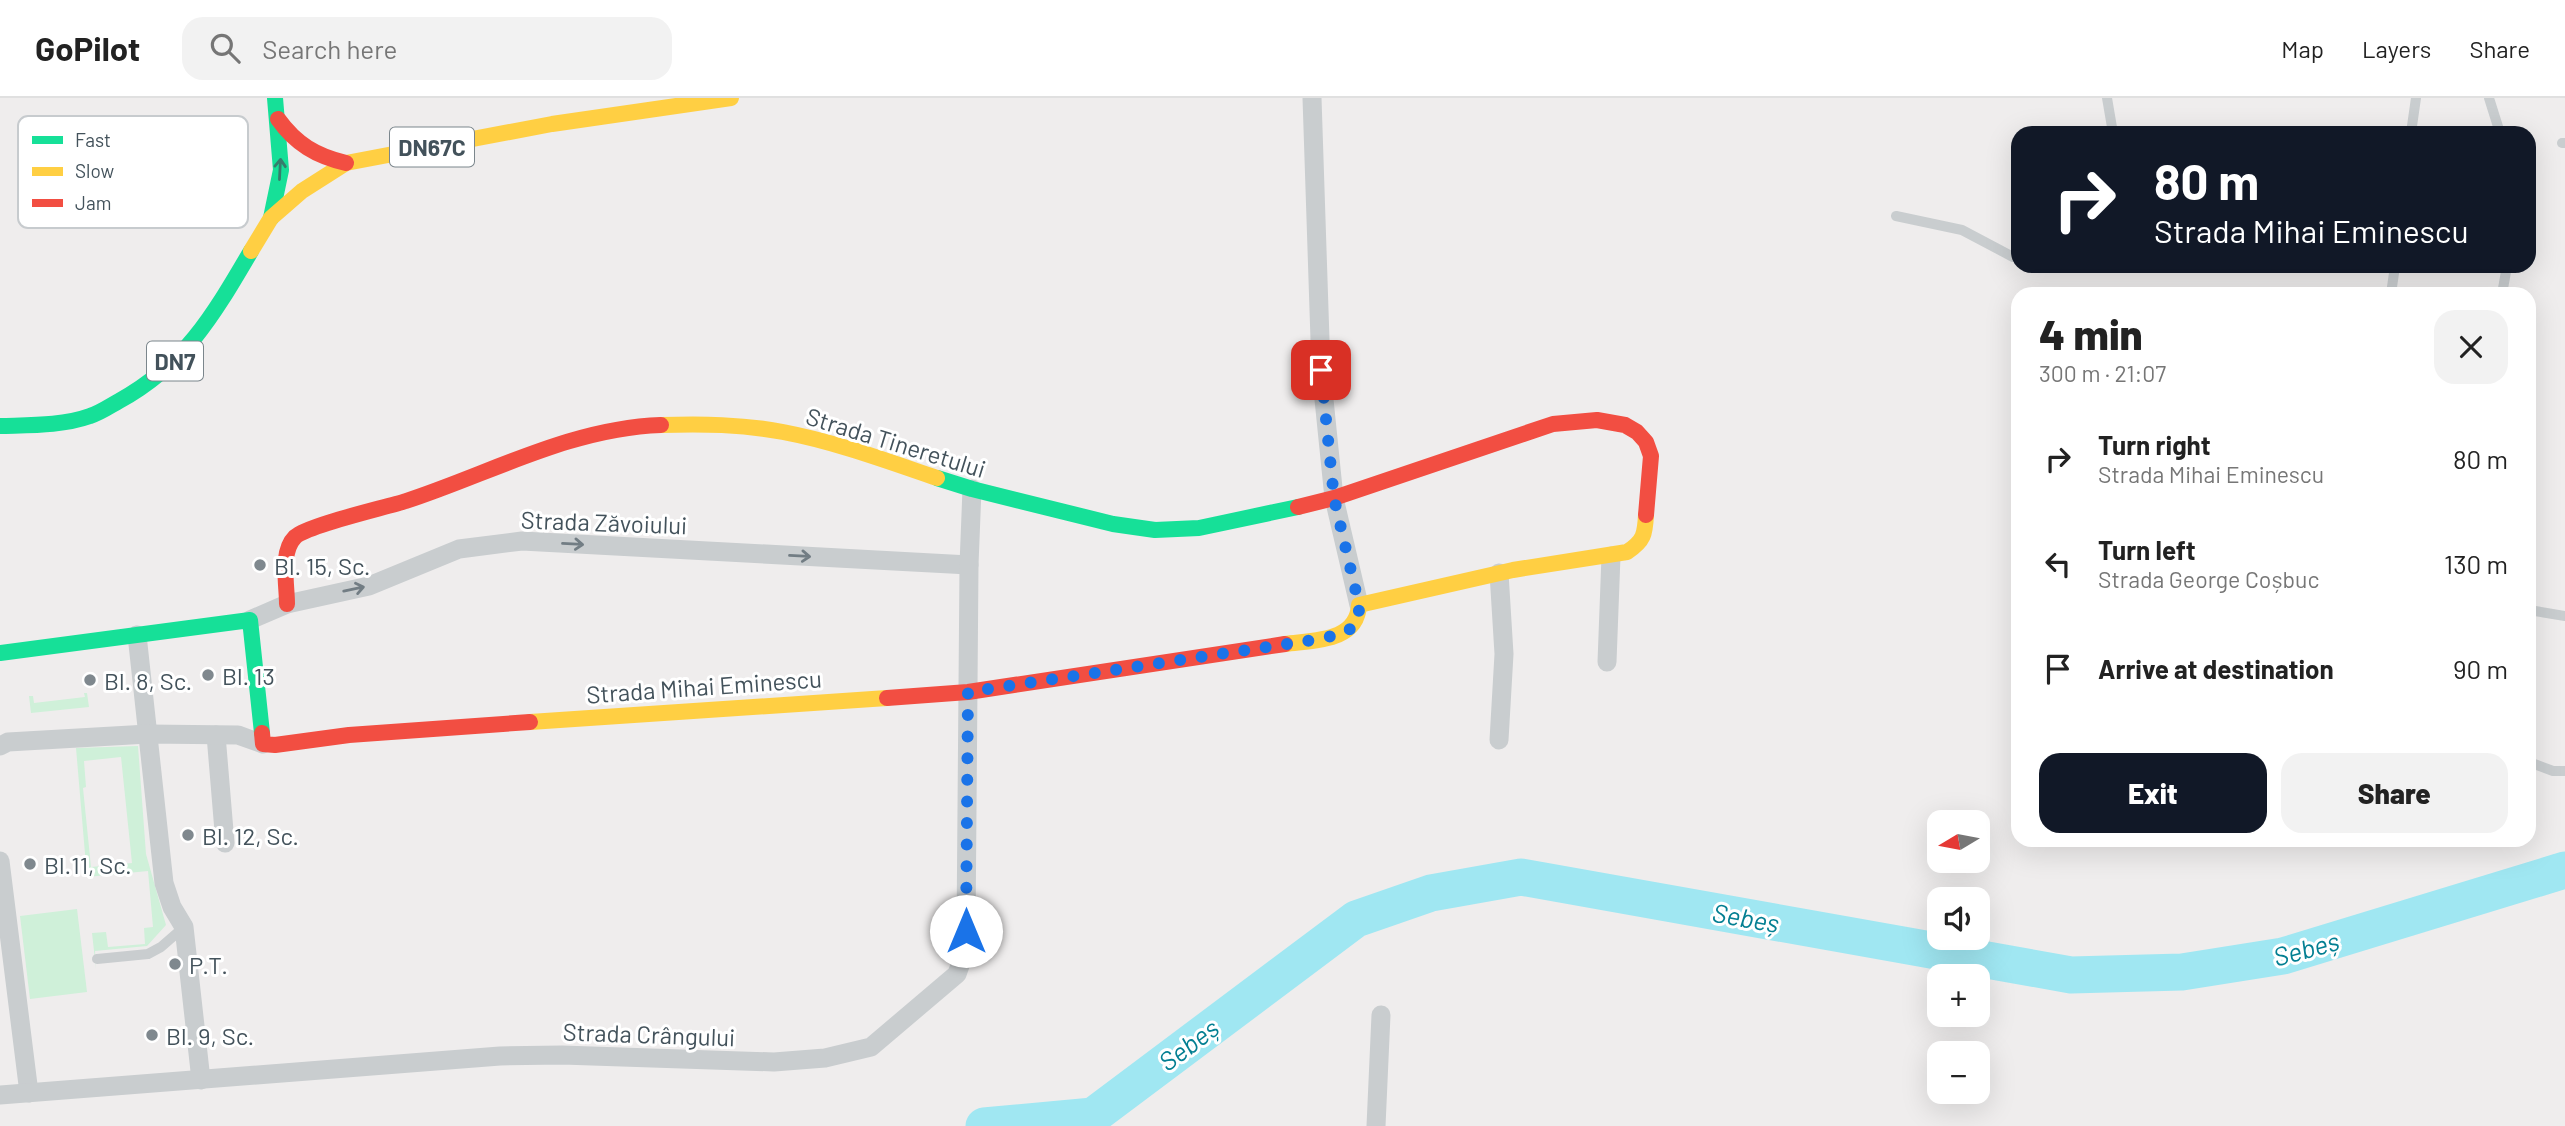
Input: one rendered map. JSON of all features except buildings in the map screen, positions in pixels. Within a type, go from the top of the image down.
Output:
[{"type":"street","name":"DN7","points":[[0,426],[46,425],[91,416],[124,399],[163,371],[191,345],[212,316],[271,218],[281,170],[275,98]]},
{"type":"street","name":"DN67C","points":[[278,119],[288,135],[301,147],[328,160],[346,163],[552,124],[731,98]]},
{"type":"street","points":[[1312,98],[1321,370],[1334,498],[1359,605],[1499,573],[1611,556],[1607,663]]},
{"type":"street","name":"DN67C","points":[[271,218],[302,191],[346,163]]},
{"type":"street","name":"Strada Tineretului","points":[[287,604],[287,547],[297,536],[313,528],[408,500],[566,442],[639,426],[717,424],[783,432],[851,449],[972,489],[1113,524],[1155,530],[1199,528],[1276,513],[1334,498],[1553,424],[1577,419],[1603,420],[1633,428],[1649,445],[1651,456],[1646,534],[1641,543],[1611,556]]},
{"type":"street","name":"Strada Crângului","points":[[0,1095],[500,1056],[562,1055],[774,1062],[825,1058],[871,1046],[957,975],[964,954],[972,489]]},
{"type":"street","name":"Strada Zăvoiului","points":[[250,620],[287,604],[369,586],[459,550],[522,541],[969,565]]},
{"type":"street","points":[[1499,573],[1504,654],[1499,740]]},
{"type":"street","name":"Strada Mihai Eminescu","points":[[263,744],[275,745],[349,735],[968,692],[1320,639],[1344,633],[1356,625],[1359,605]]},
{"type":"street","points":[[0,653],[250,620],[263,744],[246,737],[148,734],[8,742],[0,746]]},
{"type":"street","points":[[137,635],[164,883],[172,907],[184,927],[201,1080]]},
{"type":"street","points":[[216,735],[225,843]]},
{"type":"street","points":[[0,861],[29,1093]]},
{"type":"street","points":[[1376,1126],[1381,1015]]},
{"type":"lane","points":[[2107,98],[2112,126]]},
{"type":"lane","points":[[2412,126],[2416,98]]},
{"type":"lane","points":[[2489,98],[2498,126]]},
{"type":"lane","points":[[1896,216],[1962,230],[2011,256]]},
{"type":"lane","points":[[2536,611],[2565,616]]},
{"type":"lane","points":[[2536,765],[2553,771],[2565,771]]},
{"type":"lane","points":[[97,959],[148,954],[162,947],[184,927]]},
{"type":"green space","points":[[84,693],[87,693],[89,707],[31,713],[29,696],[33,696],[34,703],[85,697]]},
{"type":"green space","points":[[138,746],[146,854],[166,925],[147,946],[95,951],[96,969],[92,933],[106,932],[108,947],[145,944],[144,928],[153,927],[148,871],[87,877],[76,748]],"holes":[[[121,757],[132,863],[91,867],[83,788],[86,787],[84,761]]]},
{"type":"green space","points":[[77,909],[87,992],[30,999],[20,916]]},
{"type":"waterway","name":"Sebeș","points":[[984,1126],[1093,1116],[1356,919],[1431,893],[1521,877],[2071,975],[2182,972],[2283,956],[2565,870]]},
{"type":"traffic: fast","points":[[271,218],[281,170],[275,98]]},
{"type":"traffic: fast","points":[[0,426],[68,422],[94,415],[142,387],[162,371],[196,336],[251,251]]},
{"type":"traffic: fast","points":[[937,478],[1113,524],[1155,530],[1199,528],[1298,507]]},
{"type":"traffic: fast","points":[[0,653],[250,620],[262,733]]},
{"type":"traffic: slow","points":[[251,251],[271,218],[302,191],[346,163],[552,124],[731,98]]},
{"type":"traffic: slow","points":[[661,425],[722,425],[783,432],[842,446],[937,478]]},
{"type":"traffic: slow","points":[[1285,644],[1321,640],[1342,633],[1351,626],[1359,605],[1513,570],[1627,552],[1642,536],[1646,515]]},
{"type":"traffic: slow","points":[[530,722],[887,698]]},
{"type":"traffic: jam","points":[[278,119],[308,148],[325,157],[346,163]]},
{"type":"traffic: jam","points":[[1298,507],[1334,498],[1553,424],[1597,420],[1625,425],[1637,432],[1646,442],[1651,456],[1646,515]]},
{"type":"traffic: jam","points":[[287,604],[287,551],[295,537],[303,532],[406,501],[563,443],[595,434],[661,425]]},
{"type":"traffic: jam","points":[[887,698],[968,692],[1285,644]]},
{"type":"traffic: jam","points":[[262,733],[263,744],[275,745],[349,735],[530,722]]},
{"type":"place","name":"Bl. 15, Sc.","points":[[260,565]]},
{"type":"place","name":"Bl. 13","points":[[208,675]]},
{"type":"place","name":"Bl. 8, Sc.","points":[[90,680]]},
{"type":"place","name":"Bl. 12, Sc.","points":[[188,835]]},
{"type":"place","name":"Bl.11, Sc.","points":[[30,864]]},
{"type":"place","name":"P.T.","points":[[175,964]]},
{"type":"place","name":"Bl. 9, Sc.","points":[[152,1035]]},
{"type":"route","points":[[966,931],[968,692],[1320,639],[1344,633],[1356,625],[1359,605],[1334,498],[1321,370]]}]
